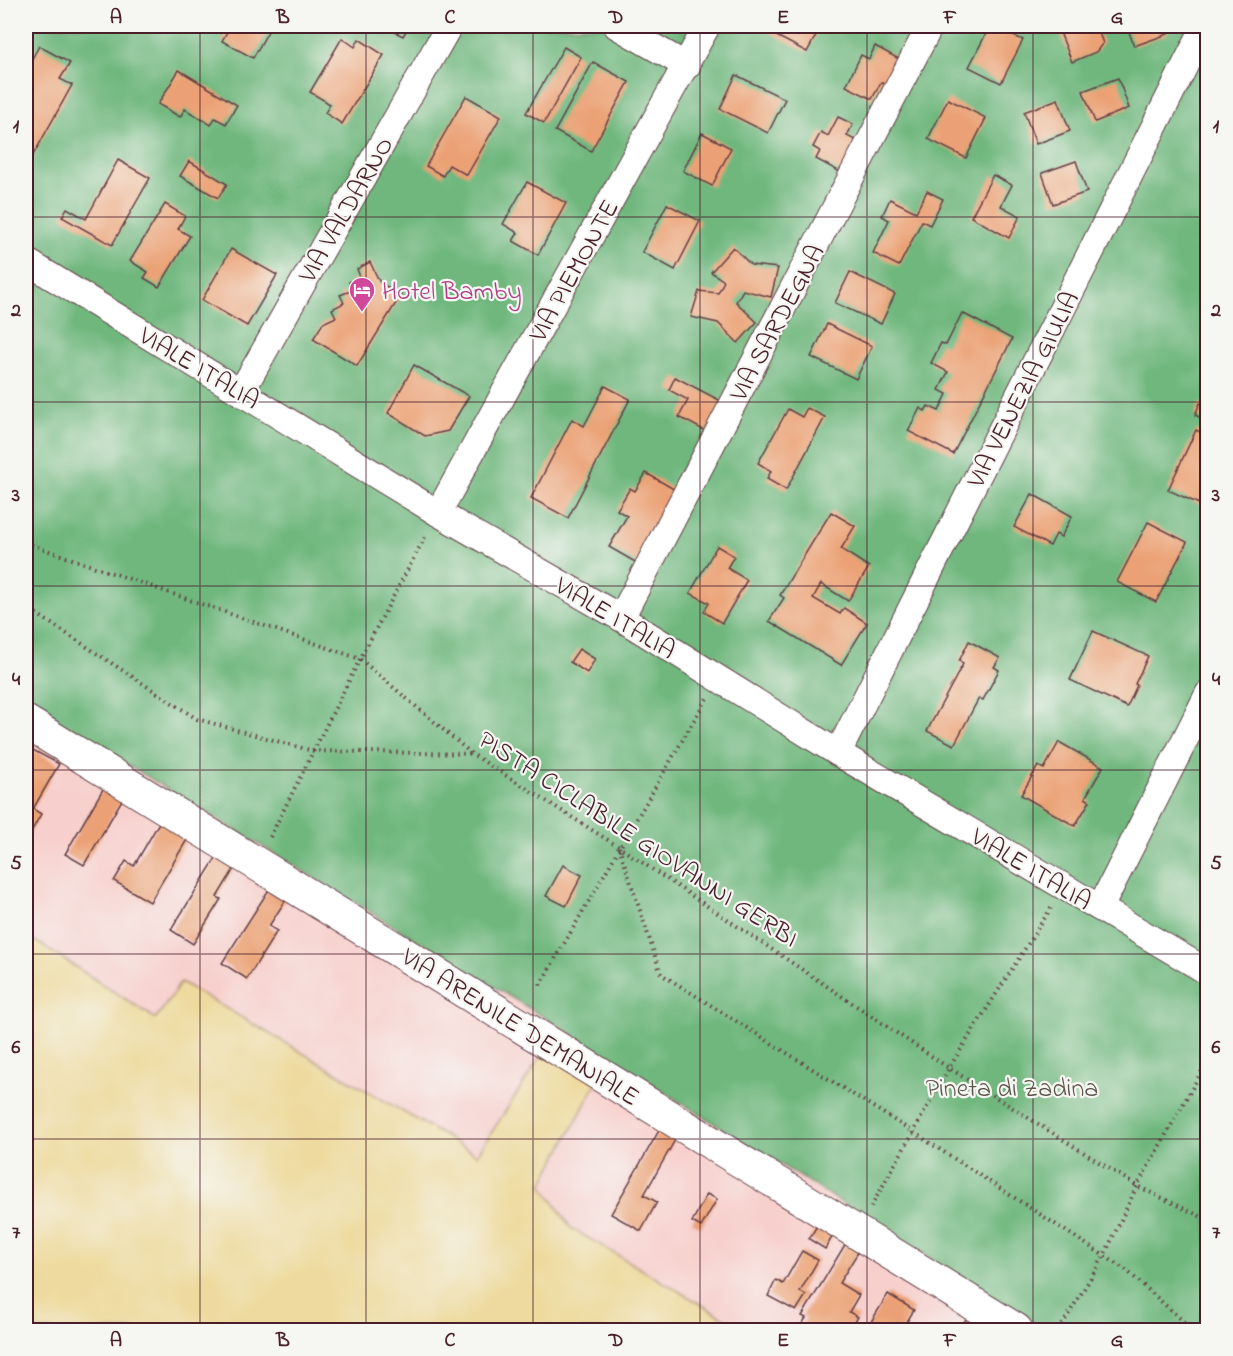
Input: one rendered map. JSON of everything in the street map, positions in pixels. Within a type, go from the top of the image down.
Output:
[{"type":"street","name":"VIA VALDARNO","points":[[241,392],[450,26]]},
{"type":"street","points":[[617,26],[687,66]]},
{"type":"street","name":"VIA PIEMONTE","points":[[438,513],[687,66],[707,26]]},
{"type":"street","name":"VIA SARDEGNA","points":[[621,618],[930,26]]},
{"type":"street","name":"VIA VENEZIA GIULIA","points":[[838,753],[1205,26]]},
{"type":"street","name":"VIALE ITALIA","points":[[26,261],[438,513],[621,618],[838,753],[1208,972]]},
{"type":"street","points":[[1100,908],[1208,694]]},
{"type":"street","name":"VIA ARENILE DEMANIALE","points":[[26,722],[1016,1330]]},
{"type":"path","points":[[267,843],[360,659],[438,513]]},
{"type":"path","name":"PISTA CICLABILE GIOVANNI GERBI","points":[[26,543],[360,659],[472,754],[619,847],[949,1068],[1137,1186],[1208,1220]]},
{"type":"path","points":[[26,607],[197,719],[313,752],[472,754]]},
{"type":"path","points":[[540,985],[718,679]]},
{"type":"path","points":[[619,847],[661,974],[913,1132],[1126,1270],[1183,1321],[1202,1330]]},
{"type":"path","points":[[868,1212],[949,1068],[1064,887]]},
{"type":"path","points":[[1059,1330],[1104,1256],[1137,1186],[1208,1060]]},
{"type":"shaded area","points":[[26,703],[560,1027],[478,1155],[181,983],[156,1019],[26,935]]},
{"type":"shaded area","points":[[609,1059],[1046,1330],[745,1330],[571,1228],[542,1185]]},
{"type":"green space","name":"Pineta di Zadina","points":[[26,26],[1207,26],[1207,1330],[1046,1330],[560,1027],[26,703]]},
{"type":"sand","points":[[26,935],[156,1019],[181,982],[477,1155],[560,1027],[609,1059],[542,1185],[571,1228],[745,1330],[26,1330]]},
{"type":"building","points":[[224,26],[271,26],[253,58],[222,41],[229,28]]},
{"type":"building","points":[[383,26],[409,26],[403,36]]},
{"type":"building","points":[[765,26],[821,26],[807,52],[763,29]]},
{"type":"building","points":[[990,26],[1023,40],[1001,83],[969,67]]},
{"type":"building","points":[[1067,26],[1096,26],[1103,43],[1096,52],[1072,62],[1061,35]]},
{"type":"building","points":[[1127,26],[1165,26],[1168,34],[1134,46]]},
{"type":"building","points":[[342,38],[355,47],[359,39],[384,55],[342,124],[325,113],[330,104],[310,92]]},
{"type":"building","points":[[39,46],[70,63],[60,79],[72,85],[26,168],[26,70]]},
{"type":"building","points":[[875,46],[899,59],[886,85],[881,82],[872,99],[846,86],[861,55],[869,59]]},
{"type":"building","points":[[564,47],[581,57],[544,123],[526,113]]},
{"type":"building","points":[[593,62],[629,82],[591,151],[555,131]]},
{"type":"building","points":[[179,70],[237,105],[226,124],[215,118],[211,125],[185,109],[180,117],[158,104]]},
{"type":"building","points":[[736,75],[785,99],[768,133],[720,109]]},
{"type":"building","points":[[1118,78],[1129,108],[1095,122],[1083,91]]},
{"type":"building","points":[[466,96],[501,116],[467,175],[449,165],[443,176],[426,166]]},
{"type":"building","points":[[948,99],[986,118],[966,158],[928,139]]},
{"type":"building","points":[[1058,99],[1070,131],[1036,144],[1024,112]]},
{"type":"building","points":[[838,117],[853,124],[847,136],[859,142],[842,173],[816,159],[820,151],[813,147],[821,132],[828,136]]},
{"type":"building","points":[[702,133],[731,148],[712,186],[683,171]]},
{"type":"building","points":[[118,160],[150,178],[112,245],[62,217],[67,208],[86,219]]},
{"type":"building","points":[[189,161],[227,184],[218,198],[180,176]]},
{"type":"building","points":[[1076,161],[1087,192],[1053,204],[1042,173]]},
{"type":"building","points":[[993,175],[1012,185],[1001,206],[1020,216],[1009,238],[971,217]]},
{"type":"building","points":[[527,182],[566,203],[538,255],[513,241],[518,233],[503,224]]},
{"type":"building","points":[[927,191],[943,199],[930,225],[922,221],[899,266],[873,253],[889,220],[882,216],[890,199],[916,212]]},
{"type":"building","points":[[165,204],[185,216],[178,229],[190,236],[159,287],[144,278],[148,272],[130,261]]},
{"type":"building","points":[[667,204],[700,221],[675,270],[642,252]]},
{"type":"building","points":[[733,247],[751,265],[778,268],[771,297],[743,290],[736,302],[757,322],[738,343],[718,323],[691,317],[699,291],[718,293],[724,281],[711,272]]},
{"type":"building","points":[[231,249],[277,275],[247,326],[202,300]]},
{"type":"building","name":"Hotel Bamby","points":[[370,262],[380,283],[401,295],[357,366],[313,339],[323,323],[336,317],[332,309],[344,303],[340,295],[353,290],[349,282],[360,277],[357,269]]},
{"type":"building","points":[[850,272],[895,294],[881,324],[835,303]]},
{"type":"building","points":[[962,313],[1012,339],[953,454],[908,431],[920,408],[925,411],[928,406],[939,411],[947,394],[939,390],[948,372],[931,363],[941,343],[946,345]]},
{"type":"building","points":[[827,324],[872,346],[856,379],[811,357]]},
{"type":"building","points":[[414,365],[469,396],[448,431],[425,436],[388,413]]},
{"type":"building","points":[[675,377],[723,402],[707,432],[679,417],[688,400],[669,390]]},
{"type":"building","points":[[605,386],[630,399],[568,518],[531,498],[572,419],[584,426]]},
{"type":"building","points":[[1208,399],[1208,421],[1195,415],[1200,403],[1205,406]]},
{"type":"building","points":[[807,408],[825,417],[786,490],[767,479],[771,471],[758,463],[788,409],[802,417]]},
{"type":"building","points":[[1196,430],[1208,436],[1208,508],[1168,490]]},
{"type":"building","points":[[646,473],[684,495],[642,566],[609,547],[627,516],[617,510],[630,488],[635,491]]},
{"type":"building","points":[[1032,494],[1072,516],[1061,537],[1056,534],[1050,546],[1014,527]]},
{"type":"building","points":[[831,512],[855,526],[841,549],[869,567],[848,601],[821,584],[813,598],[840,614],[844,608],[867,623],[841,665],[769,621],[784,598],[780,595]]},
{"type":"building","points":[[1148,522],[1187,542],[1156,602],[1117,582]]},
{"type":"building","points":[[717,546],[734,556],[727,568],[747,580],[722,623],[704,612],[709,603],[690,593]]},
{"type":"building","points":[[1093,631],[1148,656],[1127,707],[1070,680]]},
{"type":"building","points":[[969,641],[1000,658],[994,667],[999,670],[983,700],[979,698],[954,745],[927,731],[963,664],[959,661]]},
{"type":"building","points":[[579,649],[595,659],[587,673],[570,662]]},
{"type":"building","points":[[1059,742],[1103,767],[1085,798],[1090,801],[1075,826],[1021,795],[1038,766],[1044,769]]},
{"type":"building","points":[[31,749],[59,764],[33,809],[41,814],[26,841],[26,758]]},
{"type":"building","points":[[110,777],[129,788],[84,865],[65,854]]},
{"type":"building","points":[[160,821],[188,838],[150,902],[114,881],[126,861],[134,866]]},
{"type":"building","points":[[216,858],[234,869],[217,897],[221,899],[193,944],[171,930]]},
{"type":"building","points":[[563,865],[582,875],[566,906],[546,896]]},
{"type":"building","points":[[270,888],[287,898],[269,926],[277,931],[247,979],[222,963]]},
{"type":"building","points":[[664,1122],[680,1131],[644,1195],[657,1202],[641,1231],[611,1214]]},
{"type":"building","points":[[707,1194],[717,1199],[701,1227],[692,1222]]},
{"type":"building","points":[[827,1209],[843,1219],[825,1249],[809,1239]]},
{"type":"building","points":[[852,1233],[865,1241],[839,1283],[859,1295],[849,1312],[858,1317],[850,1330],[798,1330],[806,1318],[802,1316]]},
{"type":"building","points":[[802,1251],[818,1260],[800,1292],[806,1295],[796,1311],[768,1296],[776,1280],[783,1284]]},
{"type":"building","points":[[888,1294],[914,1310],[902,1330],[866,1330]]},
{"type":"building","points":[[979,1299],[988,1304],[971,1330],[959,1330]]},
{"type":"place","name":"Hotel Bamby","points":[[362,313]]}]
